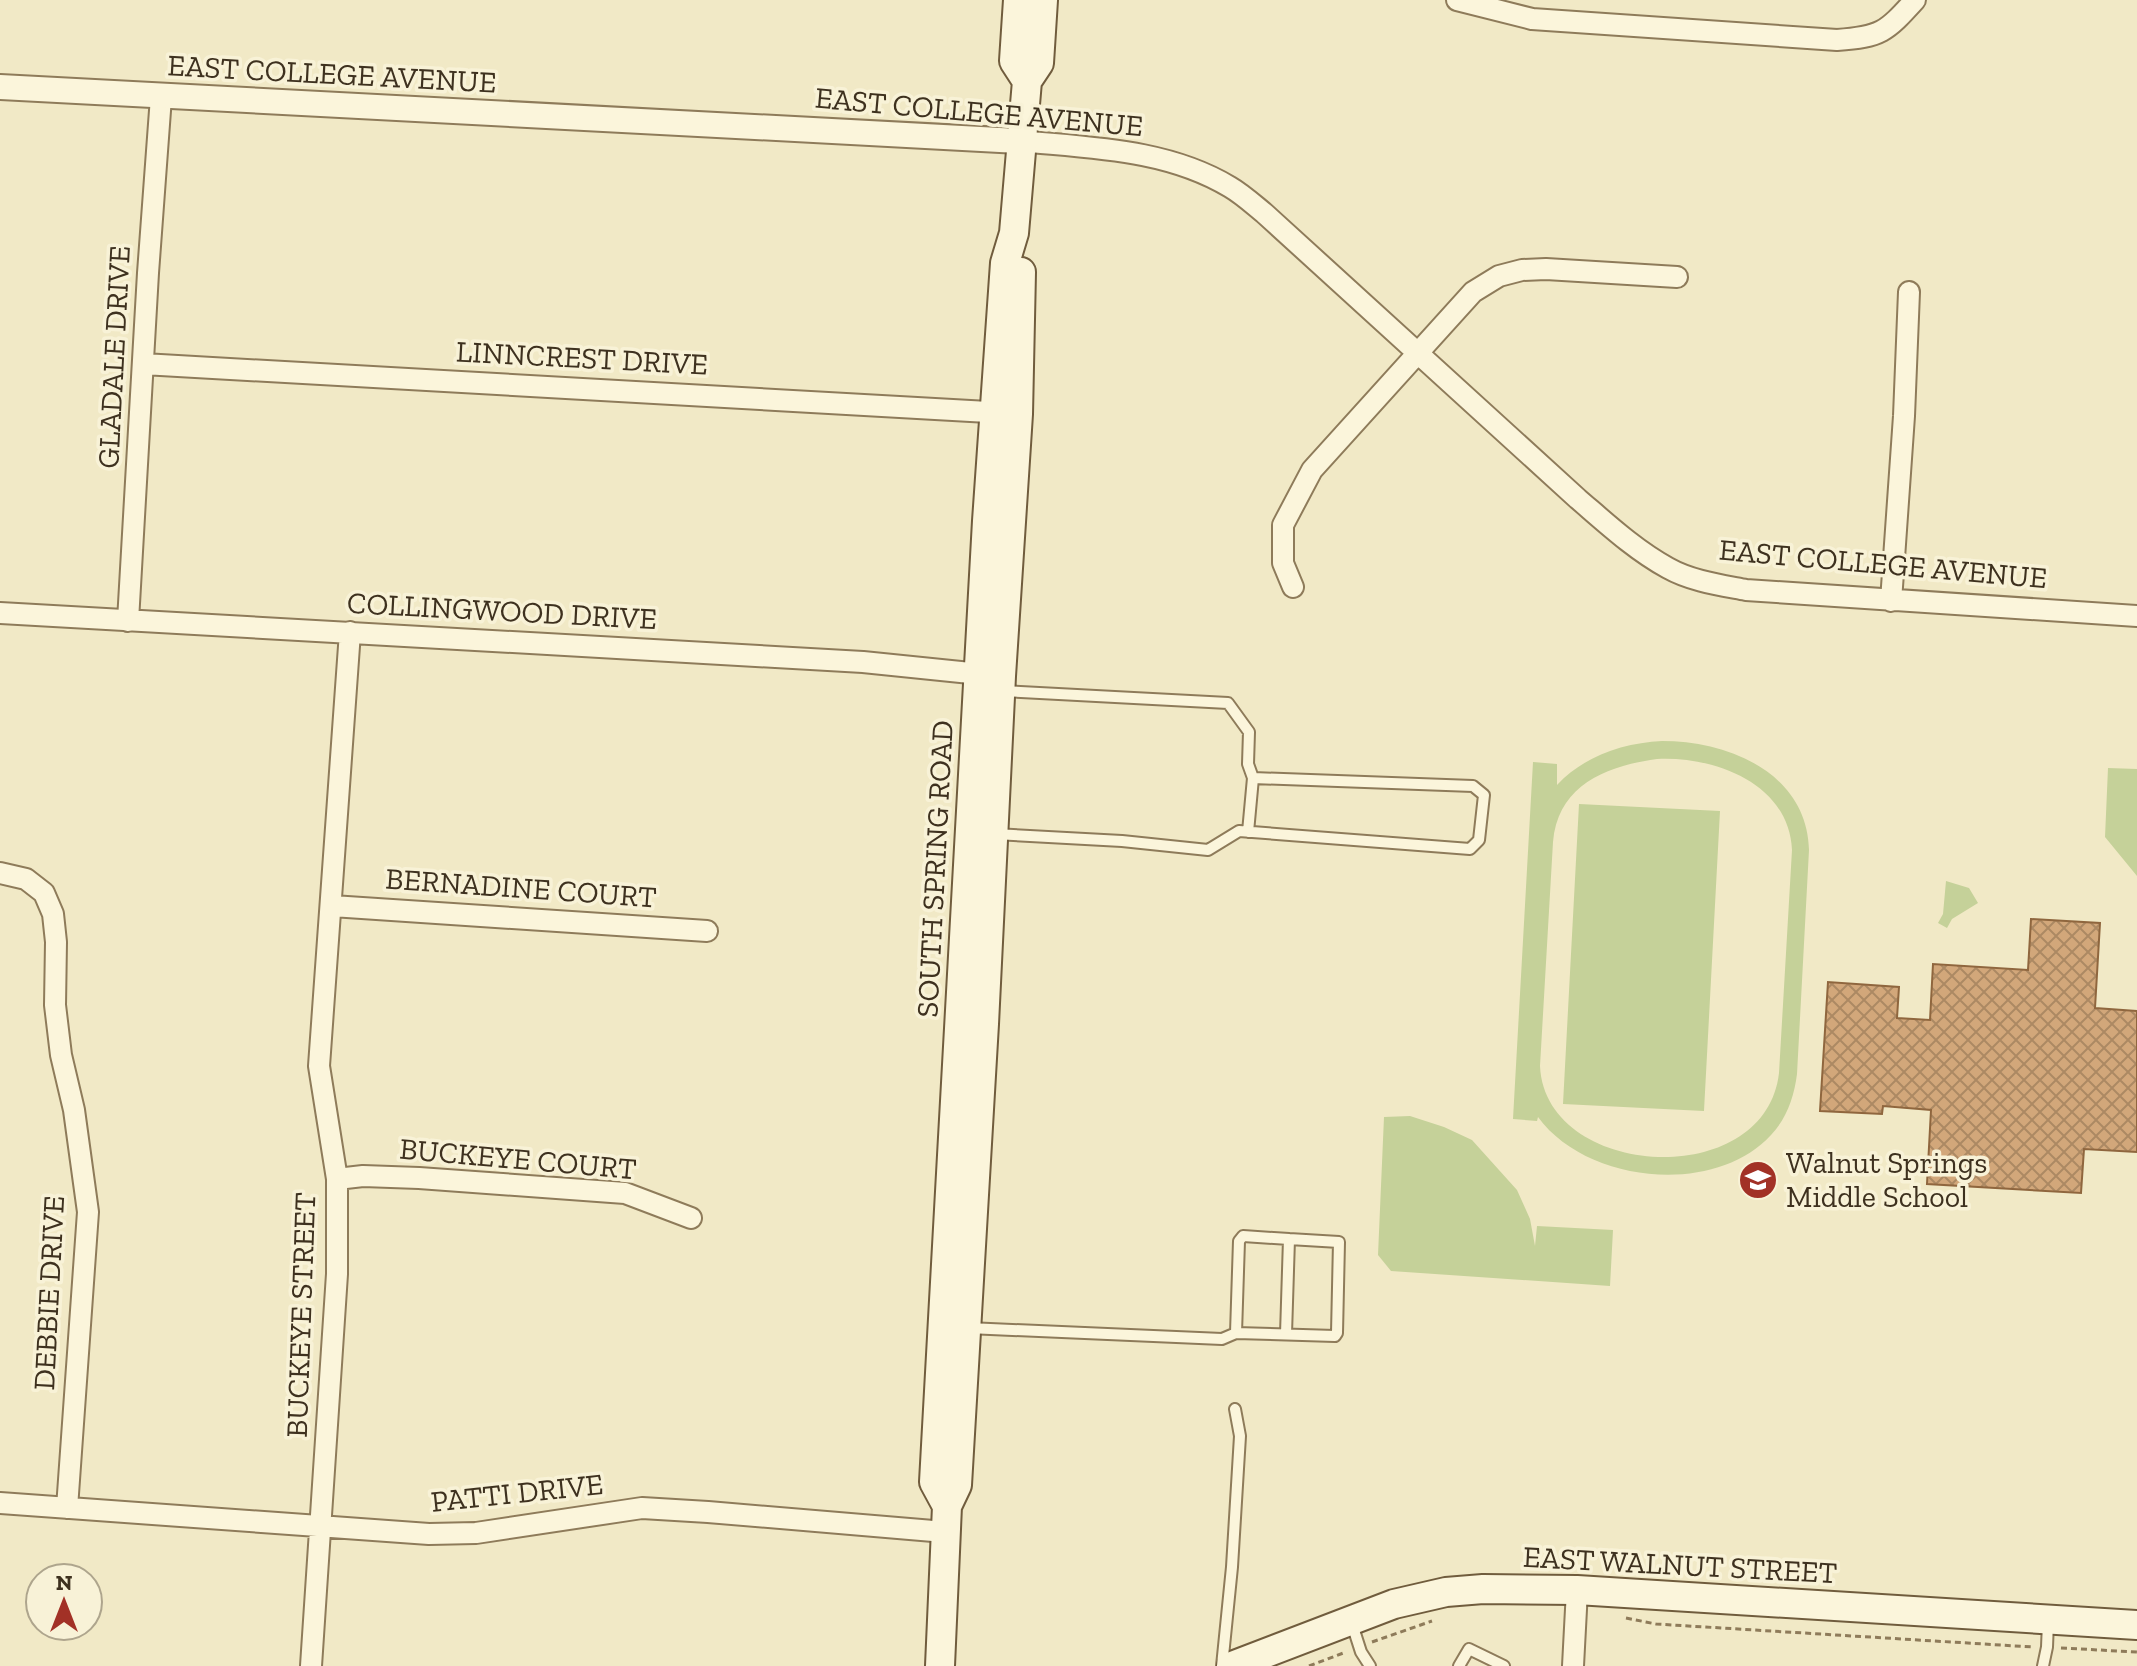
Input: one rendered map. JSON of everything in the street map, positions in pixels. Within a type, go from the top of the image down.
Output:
[{"type":"main road","points":[[1018,0],[1014,61],[1027,81],[1039,63],[1043,0]]},
{"type":"main road","name":"SOUTH SPRING ROAD","points":[[940,1666],[946,1519],[957,1485],[954,1328],[985,828],[1006,413],[1022,254],[1014,233],[1027,81]]},
{"type":"main road","name":"EAST WALNUT STREET","points":[[1232,1666],[1419,1596],[1483,1589],[1577,1590],[2047,1634],[2137,1625]]},
{"type":"street","points":[[1457,0],[1532,19],[1837,40],[1864,38],[1890,28],[1915,0]]},
{"type":"street","name":"EAST COLLEGE AVENUE","points":[[0,87],[1020,141],[1137,153],[1188,167],[1230,187],[1264,213],[1621,536],[1669,569],[1706,582],[1746,590],[2137,616]]},
{"type":"street","name":"GLADALE DRIVE","points":[[128,621],[161,97]]},
{"type":"street","points":[[1293,587],[1283,563],[1283,525],[1312,470],[1473,292],[1499,276],[1522,270],[1677,277]]},
{"type":"street","points":[[1891,601],[1909,292]]},
{"type":"street","name":"LINNCREST DRIVE","points":[[143,364],[1006,413]]},
{"type":"street","name":"COLLINGWOOD DRIVE","points":[[0,613],[863,662],[993,680]]},
{"type":"street","name":"BUCKEYE STREET","points":[[311,1666],[337,1274],[337,1179],[319,1066],[350,632]]},
{"type":"street","name":"DEBBIE DRIVE","points":[[0,873],[26,879],[44,893],[53,914],[55,1005],[88,1212],[67,1508]]},
{"type":"street","name":"BERNADINE COURT","points":[[332,906],[707,931]]},
{"type":"street","name":"BUCKEYE COURT","points":[[337,1179],[363,1176],[419,1178],[625,1193],[691,1218]]},
{"type":"street","name":"PATTI DRIVE","points":[[0,1503],[429,1534],[476,1533],[642,1508],[946,1519]]},
{"type":"street","points":[[1573,1666],[1577,1590]]},
{"type":"lane","points":[[993,680],[1228,703],[1249,732],[1248,764],[1253,778],[1248,832]]},
{"type":"lane","points":[[985,828],[1208,850],[1239,831],[1470,849],[1479,840],[1484,795],[1473,786],[1253,778]]},
{"type":"lane","points":[[954,1328],[1208,1339],[1222,1339],[1236,1333],[1331,1337],[1337,1333],[1339,1242],[1240,1238],[1236,1333]]},
{"type":"lane","points":[[1286,1334],[1289,1239]]},
{"type":"lane","points":[[1222,1666],[1240,1436],[1235,1409]]},
{"type":"lane","points":[[1351,1619],[1361,1652],[1370,1666]]},
{"type":"lane","points":[[2043,1666],[2047,1634]]},
{"type":"lane","points":[[1459,1666],[1469,1649],[1504,1666]]},
{"type":"path","points":[[1382,1638],[1441,1618]]},
{"type":"path","points":[[1623,1618],[1684,1626],[2047,1634],[2137,1652]]},
{"type":"path","points":[[1309,1666],[1334,1656]]},
{"type":"green space","points":[[1647,742],[1713,747],[1760,767],[1795,800],[1805,823],[1809,850],[1797,1074],[1789,1107],[1771,1135],[1747,1155],[1717,1168],[1685,1174],[1651,1174],[1618,1168],[1587,1156],[1559,1139],[1538,1117],[1537,1121],[1513,1119],[1533,762],[1557,764],[1557,785],[1592,759],[1619,748]],"holes":[[[1679,759],[1724,769],[1745,778],[1763,791],[1778,807],[1788,827],[1792,850],[1779,1073],[1765,1112],[1736,1138],[1699,1153],[1656,1157],[1614,1150],[1577,1132],[1551,1104],[1540,1066],[1553,842],[1564,806],[1575,793],[1603,773],[1638,762]]]},
{"type":"green space","points":[[2108,768],[2137,769],[2137,876],[2105,837]]},
{"type":"green space","points":[[1579,804],[1720,811],[1704,1111],[1563,1104]]},
{"type":"green space","points":[[1946,881],[1969,888],[1978,903],[1952,919],[1947,928],[1938,923],[1943,914]]},
{"type":"green space","points":[[1410,1116],[1472,1140],[1517,1190],[1530,1219],[1535,1246],[1537,1226],[1613,1230],[1610,1286],[1391,1271],[1378,1255],[1384,1117]]},
{"type":"building","name":"Walnut Springs Middle School","points":[[2031,919],[2100,923],[2095,1008],[2137,1011],[2137,1152],[2084,1149],[2081,1193],[1927,1184],[1931,1110],[1883,1106],[1882,1114],[1820,1111],[1828,982],[1899,987],[1897,1018],[1930,1020],[1933,964],[2028,970]]},
{"type":"place","name":"Walnut Springs Middle School","points":[[1758,1180]]}]
